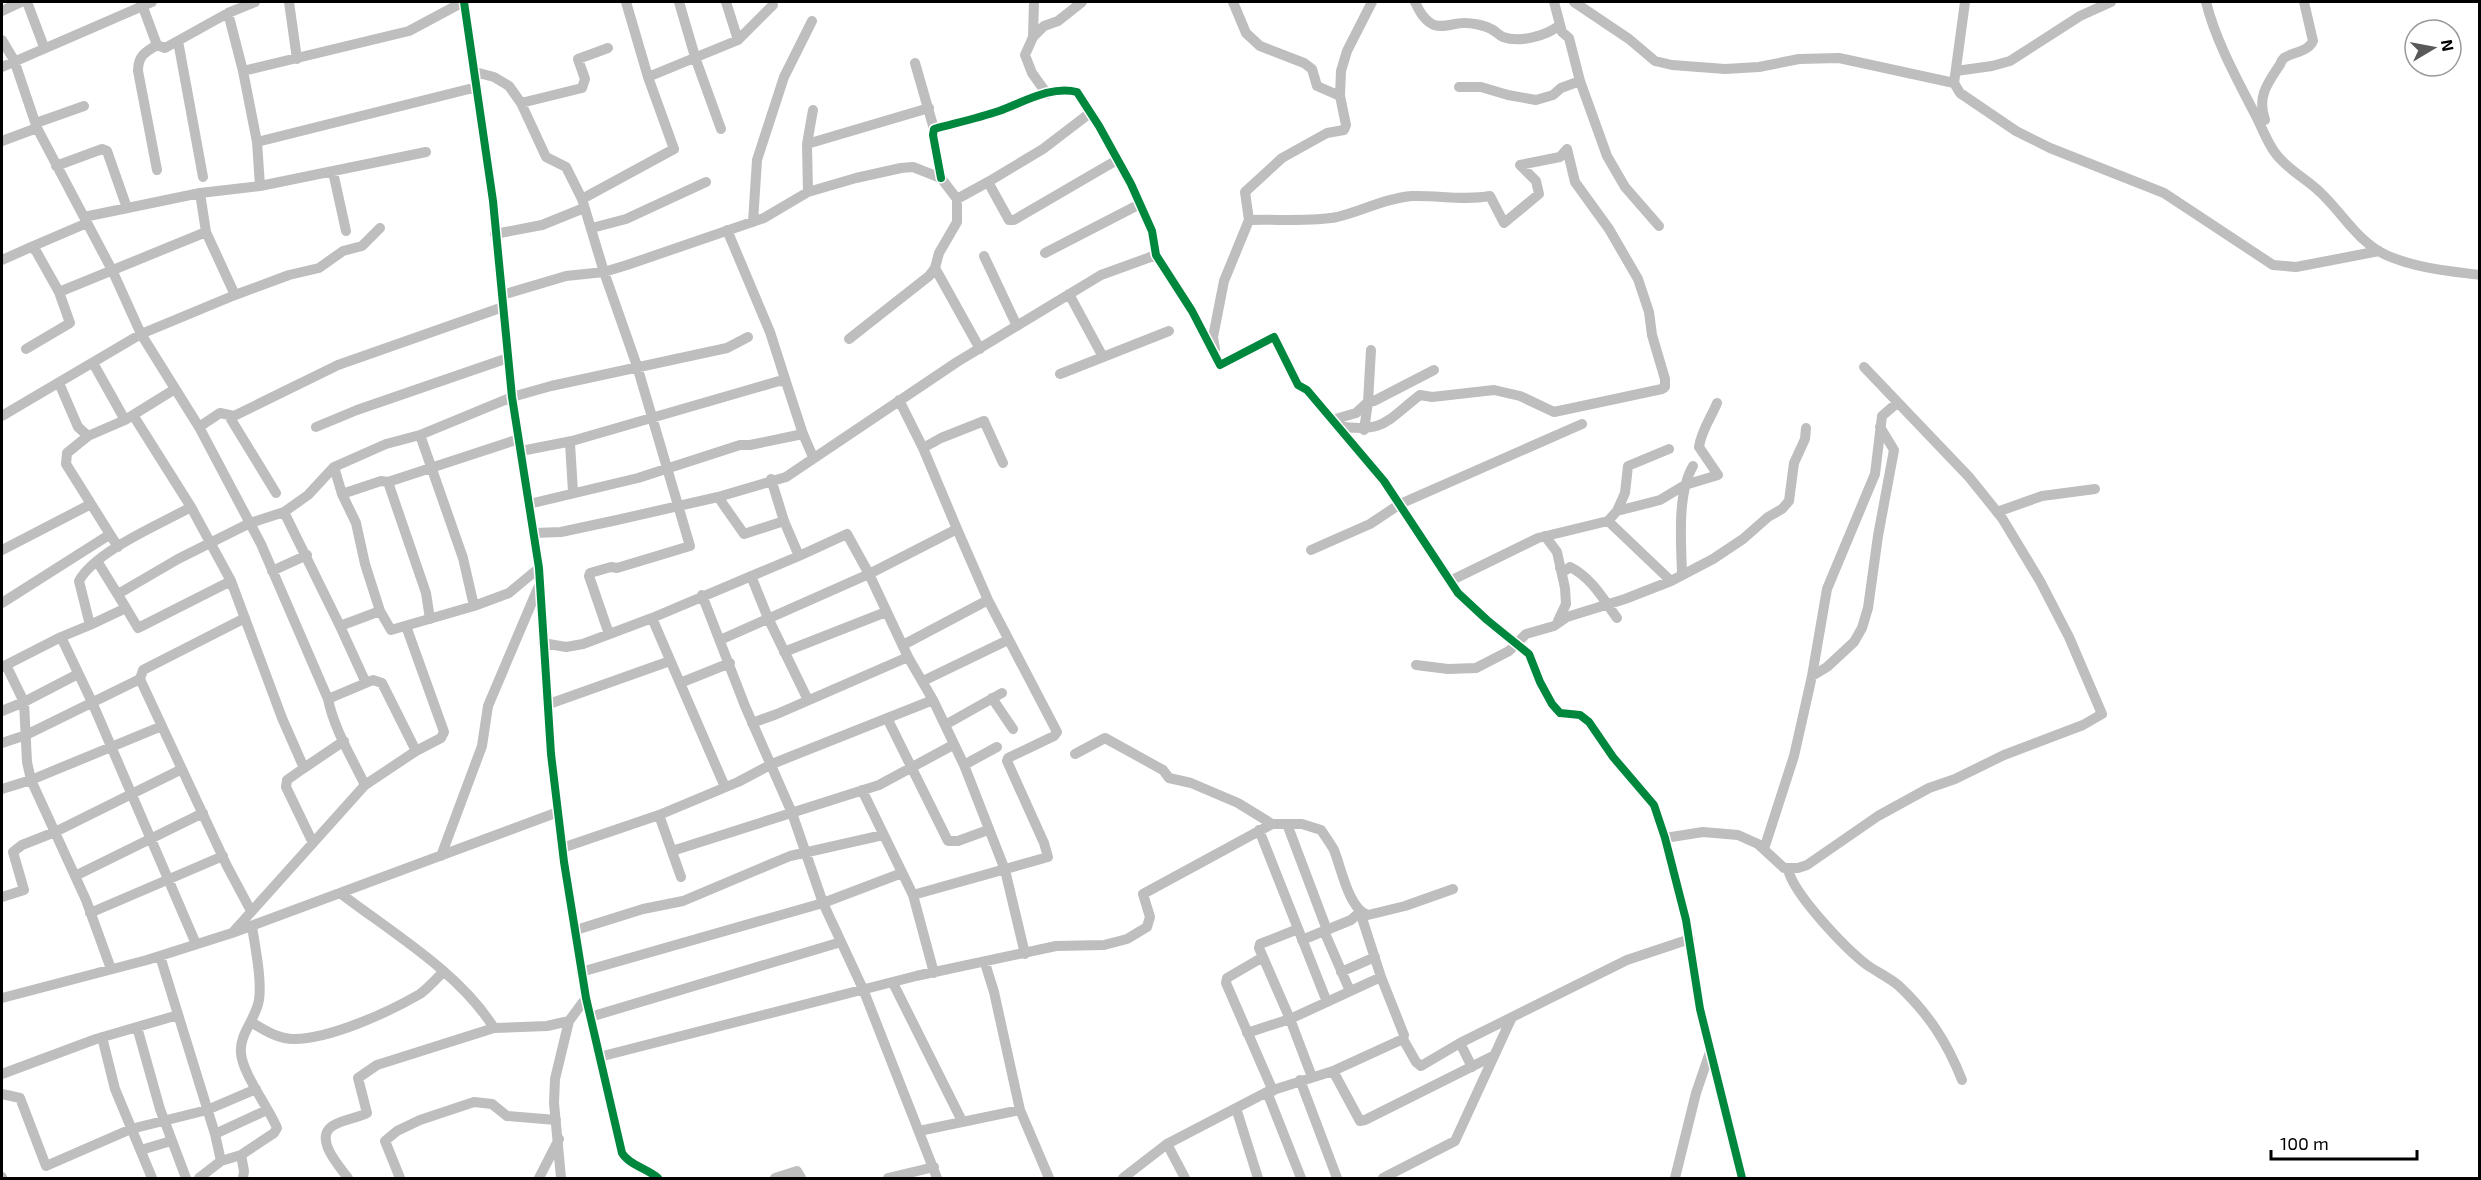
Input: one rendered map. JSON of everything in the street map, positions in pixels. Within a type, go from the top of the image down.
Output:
[{"type":"street","points":[[2,11],[20,2]]},
{"type":"street","points":[[27,2],[44,47]]},
{"type":"street","points":[[157,45],[165,48],[228,13],[255,2]]},
{"type":"street","points":[[289,2],[297,58]]},
{"type":"street","points":[[243,71],[409,31],[463,2],[493,201],[512,398],[534,533],[558,812],[581,972],[622,1153],[625,1158],[651,1172],[658,1179]]},
{"type":"street","points":[[495,234],[542,225],[674,149],[648,77],[626,2]]},
{"type":"street","points":[[679,2],[696,60],[721,129]]},
{"type":"street","points":[[726,2],[738,40]]},
{"type":"street","points":[[1033,37],[1034,2]]},
{"type":"street","points":[[1047,94],[1032,73],[1025,55],[1033,37],[1044,26],[1058,21],[1082,2]]},
{"type":"street","points":[[1233,2],[1246,33],[1260,46],[1304,63],[1312,69],[1317,86],[1340,96]]},
{"type":"street","points":[[1216,358],[1213,337],[1224,281],[1249,220],[1245,192],[1282,158],[1327,134],[1344,130],[1346,125],[1340,96],[1341,71],[1347,51],[1371,2]]},
{"type":"street","points":[[1415,2],[1424,18],[1436,26],[1464,23],[1478,25],[1490,28],[1500,36],[1509,39],[1539,36],[1560,25]]},
{"type":"street","points":[[1554,2],[1562,32],[1569,39],[1580,81],[1607,156],[1625,187],[1659,226]]},
{"type":"street","points":[[1574,2],[1629,39],[1655,61],[1672,66],[1759,67],[1800,59],[1839,58],[1955,77],[2010,61],[2080,16],[2111,2]]},
{"type":"street","points":[[1965,2],[1955,77],[1960,93],[2016,131],[2050,148],[2164,193],[2273,265],[2296,267],[2379,251]]},
{"type":"street","points":[[2206,2],[2226,54],[2275,153],[2321,193],[2369,245],[2379,251],[2432,269],[2480,275]]},
{"type":"street","points":[[2265,120],[2261,105],[2263,92],[2270,77],[2282,60],[2306,48],[2313,41],[2304,2]]},
{"type":"street","points":[[2,67],[145,3],[157,45]]},
{"type":"street","points":[[648,77],[696,60],[738,40],[773,5]]},
{"type":"street","points":[[228,13],[243,71],[257,142],[260,186]]},
{"type":"street","points":[[753,222],[757,160],[784,77],[812,21]]},
{"type":"street","points":[[2,40],[14,60],[37,125],[56,166],[112,272],[141,334],[199,427],[250,523],[328,699],[330,710],[366,785]]},
{"type":"street","points":[[178,40],[203,177]]},
{"type":"street","points":[[157,45],[144,53],[138,61],[157,170]]},
{"type":"street","points":[[521,103],[582,88],[585,80],[578,59],[608,48]]},
{"type":"street","points":[[849,339],[920,285],[935,268],[939,253],[957,222],[957,199],[941,178],[933,135],[934,129],[915,63]]},
{"type":"street","points":[[475,72],[494,77],[509,86],[521,103],[546,157],[566,167],[583,203],[637,366],[668,468],[676,506],[690,546],[617,568],[611,567],[590,573],[589,576],[609,634]]},
{"type":"street","points":[[1459,87],[1481,87],[1508,96],[1536,100],[1553,95],[1561,88],[1580,81]]},
{"type":"street","points":[[257,142],[477,87]]},
{"type":"street","points":[[934,129],[1047,94],[1070,90],[1077,92],[1140,204],[1152,231],[1156,255],[1192,312],[1220,365],[1274,337],[1298,385],[1307,390],[1384,481],[1458,593],[1528,654],[1552,704],[1560,713],[1580,715],[1589,722],[1612,757],[1654,806],[1665,838],[1690,939],[1700,1009],[1742,1179]]},
{"type":"street","points":[[2,141],[84,106]]},
{"type":"street","points":[[807,144],[929,108]]},
{"type":"street","points":[[808,192],[807,144],[813,110]]},
{"type":"street","points":[[957,199],[1043,150],[1090,113]]},
{"type":"street","points":[[56,166],[102,149],[107,152],[128,208]]},
{"type":"street","points":[[1249,220],[1321,219],[1371,207],[1391,199],[1412,196],[1475,199],[1490,196],[1504,223],[1539,194],[1536,181],[1520,165],[1560,156],[1567,149],[1575,182],[1609,229],[1638,279],[1649,312],[1652,335],[1665,379],[1665,387],[1662,389],[1554,411],[1520,396],[1494,390],[1432,397],[1420,395],[1396,416],[1377,427],[1364,430],[1335,423]]},
{"type":"street","points":[[2,260],[85,220],[128,208],[200,193],[260,186],[426,152]]},
{"type":"street","points":[[988,182],[1009,220],[1014,220],[1117,160]]},
{"type":"street","points":[[199,427],[220,413],[234,416],[338,365],[566,276],[604,272],[753,222],[808,192],[856,178],[909,167],[941,178]]},
{"type":"street","points":[[333,172],[346,231]]},
{"type":"street","points":[[592,228],[626,219],[706,182]]},
{"type":"street","points":[[200,193],[206,232],[235,295]]},
{"type":"street","points":[[1045,253],[1140,204]]},
{"type":"street","points":[[2,416],[141,334],[235,295],[289,275],[319,268],[344,251],[362,246],[380,228]]},
{"type":"street","points":[[726,230],[770,332],[803,434],[813,457]]},
{"type":"street","points":[[59,292],[206,232]]},
{"type":"street","points":[[26,349],[70,322],[59,292],[36,251],[31,247]]},
{"type":"street","points":[[534,533],[582,528],[718,497],[771,479],[786,477],[899,400],[1069,294],[1101,275],[1156,255]]},
{"type":"street","points":[[984,256],[1017,326]]},
{"type":"street","points":[[935,268],[980,349]]},
{"type":"street","points":[[1069,294],[1103,357]]},
{"type":"street","points":[[1060,374],[1169,331]]},
{"type":"street","points":[[118,594],[178,559],[250,523],[284,512],[308,495],[334,467],[386,444],[420,435],[512,398],[551,386],[727,348],[748,338]]},
{"type":"street","points":[[1364,430],[1371,350]]},
{"type":"street","points":[[316,427],[357,410],[508,358]]},
{"type":"street","points":[[93,363],[190,507],[231,581],[282,718],[304,768]]},
{"type":"street","points":[[1788,869],[1807,866],[1878,816],[1929,788],[1955,779],[2004,755],[2083,725],[2102,714],[2069,637],[2040,581],[1997,512],[1969,477],[1864,367]]},
{"type":"street","points":[[1335,423],[1356,413],[1368,402],[1434,370]]},
{"type":"street","points":[[342,494],[381,481],[388,482],[431,467],[520,445],[572,441],[779,381],[786,382]]},
{"type":"street","points":[[59,383],[78,427],[88,436]]},
{"type":"street","points":[[118,547],[66,464],[67,453],[88,436],[129,417],[175,389]]},
{"type":"street","points":[[899,400],[923,448],[988,600],[1008,640],[1021,659],[1057,732],[1054,736],[1008,758],[1007,761],[1044,843],[1048,857],[913,895]]},
{"type":"street","points":[[1617,511],[1660,500],[1685,485],[1718,476],[1699,447],[1700,436],[1717,403]]},
{"type":"street","points":[[1764,849],[1794,756],[1812,676],[1827,589],[1875,474],[1882,417],[1897,403]]},
{"type":"street","points":[[229,416],[276,493]]},
{"type":"street","points":[[923,448],[941,438],[984,421],[1003,463]]},
{"type":"street","points":[[1311,550],[1370,524],[1400,504],[1582,424]]},
{"type":"street","points":[[1812,676],[1827,667],[1854,642],[1868,608],[1878,536],[1894,450],[1880,427]]},
{"type":"street","points":[[1416,665],[1448,669],[1476,668],[1509,651],[1526,634],[1558,623],[1567,617],[1671,581],[1682,573],[1713,559],[1743,539],[1789,501],[1794,463],[1805,439],[1806,428]]},
{"type":"street","points":[[529,504],[638,478],[740,445],[803,434]]},
{"type":"street","points":[[420,435],[463,558],[474,606]]},
{"type":"street","points":[[572,441],[573,492]]},
{"type":"street","points":[[1450,581],[1545,536],[1608,521],[1617,511],[1626,493],[1628,466],[1669,448]]},
{"type":"street","points":[[1682,573],[1683,509],[1681,498],[1693,466]]},
{"type":"street","points":[[334,467],[342,494],[356,523],[365,564],[380,611],[391,630],[474,606],[509,593],[538,568]]},
{"type":"street","points":[[771,479],[784,521],[800,556]]},
{"type":"street","points":[[388,482],[426,593],[430,619]]},
{"type":"street","points":[[1997,512],[2042,496],[2095,489]]},
{"type":"street","points":[[718,497],[744,534],[784,521]]},
{"type":"street","points":[[2,550],[91,504]]},
{"type":"street","points":[[90,625],[79,580],[83,573],[118,547],[190,507]]},
{"type":"street","points":[[284,512],[307,555],[366,683]]},
{"type":"street","points":[[1608,521],[1671,581]]},
{"type":"street","points":[[720,640],[869,574],[957,529]]},
{"type":"street","points":[[543,643],[574,647],[652,618],[847,534],[964,765],[1005,870],[1025,954]]},
{"type":"street","points":[[2,603],[109,535]]},
{"type":"street","points":[[1545,536],[1557,552],[1566,604],[1558,623]]},
{"type":"street","points":[[272,571],[307,555]]},
{"type":"street","points":[[97,561],[138,628],[231,581]]},
{"type":"street","points":[[1560,568],[1566,570],[1570,567],[1578,571],[1596,588],[1617,618]]},
{"type":"street","points":[[751,576],[768,618],[808,700]]},
{"type":"street","points":[[441,855],[482,746],[488,706],[539,585]]},
{"type":"street","points":[[702,595],[752,723],[792,813],[823,903],[862,989],[938,1179]]},
{"type":"street","points":[[903,645],[988,600]]},
{"type":"street","points":[[111,969],[75,876],[31,780],[27,762],[24,702],[4,666],[126,608]]},
{"type":"street","points":[[339,624],[340,626],[380,611]]},
{"type":"street","points":[[784,652],[886,612]]},
{"type":"street","points":[[245,618],[142,670],[140,679],[251,911]]},
{"type":"street","points":[[652,618],[726,787]]},
{"type":"street","points":[[232,933],[366,785],[441,738],[444,732],[406,626]]},
{"type":"street","points":[[61,637],[92,702],[196,944]]},
{"type":"street","points":[[923,681],[1008,640]]},
{"type":"street","points":[[752,723],[908,657]]},
{"type":"street","points":[[549,704],[670,661]]},
{"type":"street","points":[[680,683],[730,663]]},
{"type":"street","points":[[2,711],[78,674]]},
{"type":"street","points":[[2,743],[26,735],[140,679]]},
{"type":"street","points":[[328,699],[373,680],[382,683],[417,751]]},
{"type":"street","points":[[945,725],[1002,693]]},
{"type":"street","points":[[992,699],[1013,729]]},
{"type":"street","points":[[562,848],[659,815],[726,787],[772,764],[933,700]]},
{"type":"street","points":[[887,718],[948,841],[958,841],[988,830]]},
{"type":"street","points":[[2,789],[31,780],[162,726]]},
{"type":"street","points":[[1075,754],[1105,738],[1162,770],[1169,778],[1191,783],[1238,803],[1272,824]]},
{"type":"street","points":[[313,843],[286,787],[287,780],[344,741]]},
{"type":"street","points":[[672,851],[879,785],[953,746]]},
{"type":"street","points":[[964,765],[997,747]]},
{"type":"street","points":[[2,897],[24,890],[13,852],[22,845],[55,832],[182,769]]},
{"type":"street","points":[[862,790],[913,895],[934,973]]},
{"type":"street","points":[[2,998],[160,956],[232,933],[558,812]]},
{"type":"street","points":[[75,876],[203,813]]},
{"type":"street","points":[[659,815],[681,877]]},
{"type":"street","points":[[599,1058],[862,989],[1056,946],[1104,945],[1133,936],[1147,927],[1150,917],[1143,894],[1272,824],[1302,824],[1321,830],[1333,848],[1354,904],[1360,912],[1381,977],[1404,1035],[1403,1039],[1416,1062],[1421,1066],[1460,1043],[1627,960],[1690,939]]},
{"type":"street","points":[[1287,824],[1325,930],[1350,991]]},
{"type":"street","points":[[1259,830],[1327,1002]]},
{"type":"street","points":[[1665,838],[1703,832],[1722,832],[1738,835],[1758,844],[1779,864],[1788,869],[1797,890],[1855,955],[1897,984],[1925,1014],[1948,1045],[1962,1080]]},
{"type":"street","points":[[576,930],[643,909],[682,901],[754,869],[804,853],[884,835]]},
{"type":"street","points":[[90,913],[223,856]]},
{"type":"street","points":[[581,972],[823,903],[902,873]]},
{"type":"street","points":[[1360,912],[1368,915],[1395,909],[1453,889]]},
{"type":"street","points":[[340,893],[443,972],[481,1007],[494,1028]]},
{"type":"street","points":[[1302,940],[1350,920],[1360,912]]},
{"type":"street","points":[[199,1179],[221,1161],[241,1155],[276,1131],[276,1124],[256,1089],[241,1054],[243,1036],[259,1000],[252,926]]},
{"type":"street","points":[[1298,929],[1260,944],[1263,957],[1290,1018],[1312,1077]]},
{"type":"street","points":[[590,1017],[841,942]]},
{"type":"street","points":[[160,956],[215,1134],[221,1161]]},
{"type":"street","points":[[1263,957],[1227,978],[1227,989],[1270,1092],[1301,1179]]},
{"type":"street","points":[[1341,972],[1375,957]]},
{"type":"street","points":[[985,963],[994,992],[1020,1110],[1049,1179]]},
{"type":"street","points":[[251,1022],[270,1033],[293,1039],[328,1033],[367,1020],[422,993],[443,972]]},
{"type":"street","points":[[1247,1034],[1290,1018],[1381,977]]},
{"type":"street","points":[[893,983],[962,1121]]},
{"type":"street","points":[[561,1179],[554,1103],[555,1079],[569,1021],[586,998]]},
{"type":"street","points":[[2,1074],[102,1037],[178,1014]]},
{"type":"street","points":[[1383,1179],[1455,1141],[1512,1017]]},
{"type":"street","points":[[348,1179],[335,1161],[326,1143],[325,1135],[333,1125],[367,1113],[358,1078],[377,1065],[494,1028],[547,1026],[569,1021]]},
{"type":"street","points":[[137,1027],[164,1121],[186,1179]]},
{"type":"street","points":[[102,1037],[115,1089],[152,1179]]},
{"type":"street","points":[[1123,1179],[1167,1144],[1236,1108],[1300,1080],[1333,1071],[1403,1039]]},
{"type":"street","points":[[1460,1043],[1472,1067]]},
{"type":"street","points":[[1675,1179],[1696,1093],[1710,1052]]},
{"type":"street","points":[[1333,1071],[1360,1121],[1493,1056]]},
{"type":"street","points":[[1300,1080],[1337,1179]]},
{"type":"street","points":[[2,1094],[20,1098],[46,1166],[131,1129],[207,1110],[256,1089]]},
{"type":"street","points":[[400,1179],[385,1141],[397,1131],[420,1120],[474,1102],[492,1104],[507,1116],[556,1120]]},
{"type":"street","points":[[1236,1108],[1258,1179]]},
{"type":"street","points":[[215,1134],[267,1110]]},
{"type":"street","points":[[919,1131],[1020,1110]]},
{"type":"street","points":[[539,1179],[559,1139]]},
{"type":"street","points":[[141,1150],[171,1141]]},
{"type":"street","points":[[1167,1144],[1185,1179]]},
{"type":"street","points":[[241,1155],[243,1179]]},
{"type":"street","points":[[888,1179],[934,1167]]},
{"type":"street","points":[[775,1179],[797,1171],[801,1179]]},
{"type":"cycle path","points":[[464,2],[493,201],[512,397],[539,568],[551,754],[564,862],[586,998],[622,1153],[629,1161],[658,1178]]},
{"type":"cycle path","points":[[941,178],[933,135],[934,129],[991,114],[1047,93],[1067,90],[1077,92],[1131,184],[1152,231],[1156,255],[1192,311],[1220,365],[1274,337],[1298,385],[1307,390],[1384,481],[1458,593],[1529,654],[1540,682],[1552,704],[1560,713],[1580,715],[1589,722],[1613,757],[1654,805],[1686,920],[1700,1009],[1742,1178]]}]
